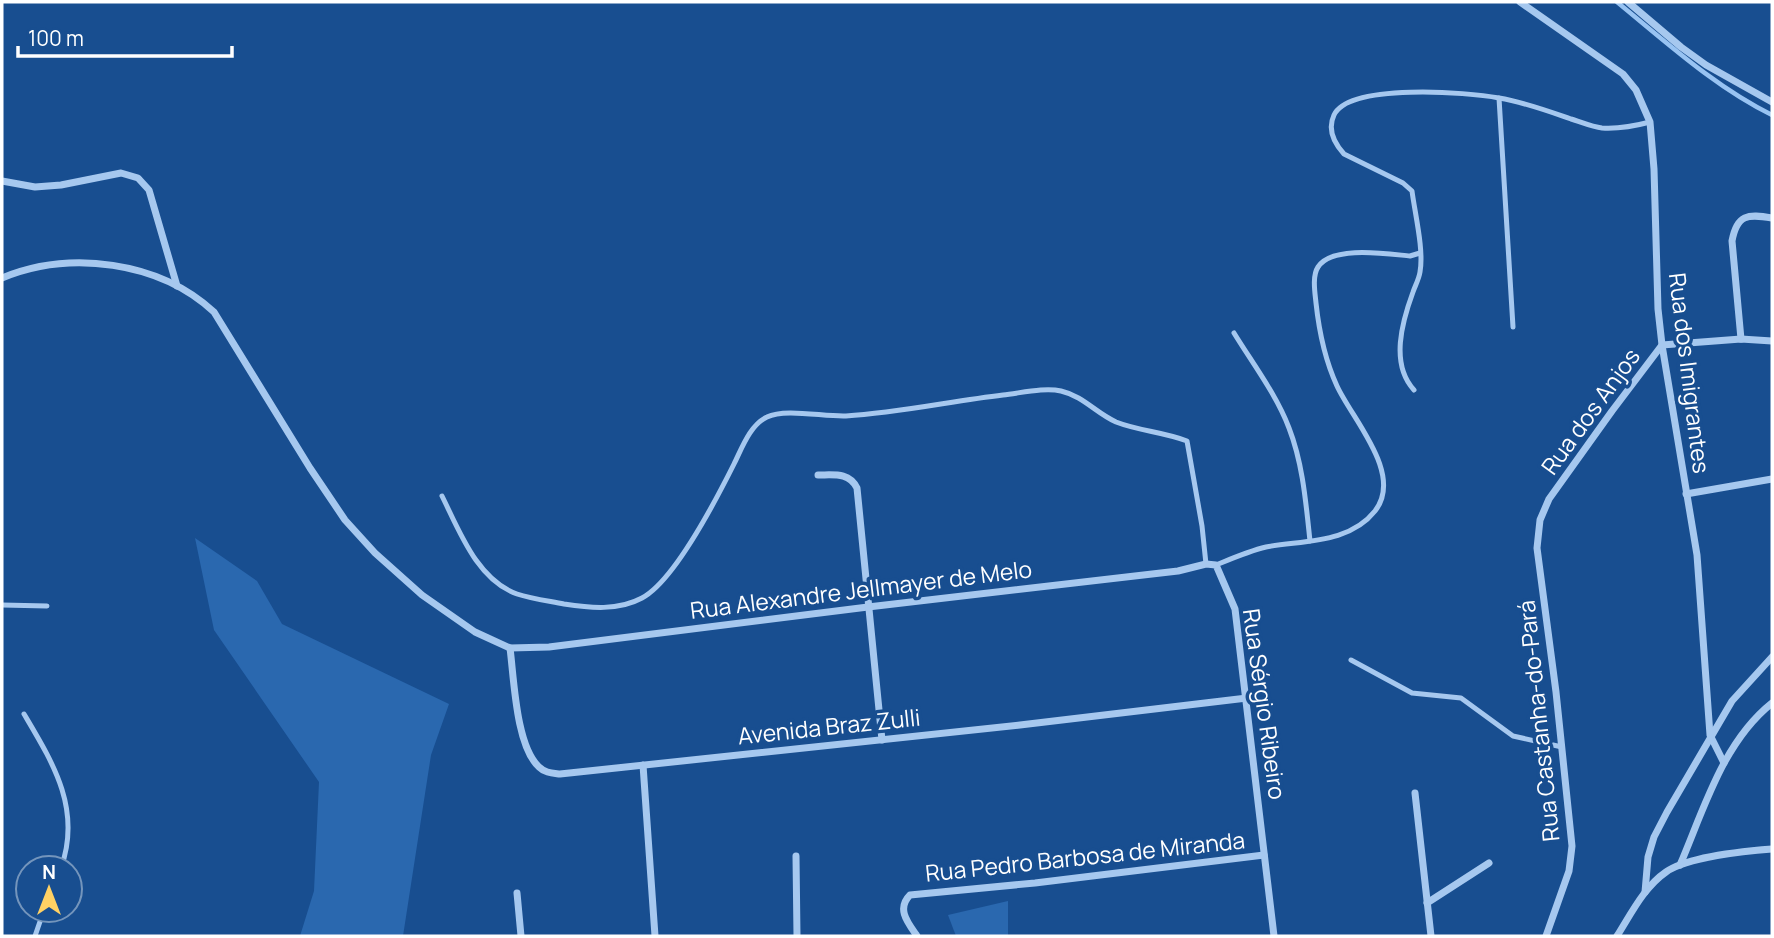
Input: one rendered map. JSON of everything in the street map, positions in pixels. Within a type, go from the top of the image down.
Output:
[{"type":"street","name":"Rua dos Imigrantes","points":[[1520,2],[1623,74],[1636,90],[1650,122],[1662,345],[1697,555],[1710,736],[1724,763]]},
{"type":"street","points":[[1628,2],[1706,65],[1772,102]]},
{"type":"street","points":[[2,181],[34,187],[61,185],[121,173],[138,178],[149,190],[177,286]]},
{"type":"street","points":[[1741,339],[1732,241],[1734,229],[1746,216],[1752,214],[1772,218]]},
{"type":"street","points":[[2,278],[30,268],[91,263],[126,267],[177,286],[200,298],[214,312],[345,520],[375,553],[422,595],[475,632],[510,648]]},
{"type":"street","points":[[1662,345],[1741,339],[1772,341]]},
{"type":"street","name":"Rua dos Anjos","points":[[1549,499],[1662,345]]},
{"type":"street","points":[[818,475],[841,475],[849,478],[856,488],[882,740]]},
{"type":"street","points":[[1686,494],[1772,479]]},
{"type":"street","name":"Rua Castanha-do-Pará","points":[[1546,936],[1569,871],[1572,845],[1537,548],[1540,520],[1549,499]]},
{"type":"street","name":"Rua Alexandre Jellmayer de Melo","points":[[510,648],[549,647],[1178,571],[1206,564],[1216,565]]},
{"type":"street","name":"Rua Sérgio Ribeiro","points":[[1216,565],[1236,609],[1274,936]]},
{"type":"street","name":"Avenida Braz Zulli","points":[[510,648],[524,740],[531,758],[540,768],[560,774],[1247,698]]},
{"type":"street","points":[[1644,892],[1648,857],[1654,837],[1732,701],[1772,657]]},
{"type":"street","points":[[1680,865],[1724,763],[1753,721],[1772,703]]},
{"type":"street","points":[[643,765],[655,936]]},
{"type":"street","points":[[1415,793],[1431,936]]},
{"type":"street","points":[[1617,936],[1644,892],[1668,871],[1680,865],[1772,849]]},
{"type":"street","name":"Rua Pedro Barbosa de Miranda","points":[[917,936],[903,909],[903,903],[910,895],[1035,883],[1264,855]]},
{"type":"street","points":[[796,856],[797,936]]},
{"type":"street","points":[[1427,903],[1489,863]]},
{"type":"street","points":[[517,892],[521,936]]},
{"type":"lane","points":[[1414,390],[1402,374],[1402,333],[1420,272],[1412,191],[1403,183],[1344,154],[1332,137],[1333,116],[1339,108],[1353,99],[1389,93],[1499,98],[1600,128],[1632,127],[1650,122]]},
{"type":"lane","points":[[1499,98],[1513,327]]},
{"type":"lane","points":[[1216,565],[1256,550],[1328,539],[1360,526],[1375,511],[1381,501],[1384,482],[1376,454],[1337,387],[1328,364],[1317,312],[1316,274],[1325,260],[1342,254],[1410,256],[1420,253]]},
{"type":"lane","points":[[1234,333],[1271,392],[1289,428],[1305,496],[1310,541]]},
{"type":"lane","points":[[442,496],[467,545],[483,569],[500,585],[517,594],[539,599],[606,608],[644,597],[660,582],[696,533],[753,429],[769,416],[780,413],[847,416],[1059,390],[1081,398],[1099,413],[1117,422],[1172,435],[1187,442],[1206,564]]},
{"type":"lane","points":[[2,605],[47,606]]},
{"type":"lane","points":[[1351,660],[1412,694],[1461,698],[1513,736],[1562,747]]},
{"type":"lane","points":[[24,714],[50,758],[63,789],[67,835],[64,854]]},
{"type":"shaded area","points":[[195,538],[257,581],[282,624],[449,704],[431,755],[403,936],[300,936],[314,891],[319,782],[214,630]]},
{"type":"shaded area","points":[[1008,901],[1008,936],[956,936],[948,915]]},
{"type":"waterway","points":[[1617,2],[1711,77],[1772,115]]}]
